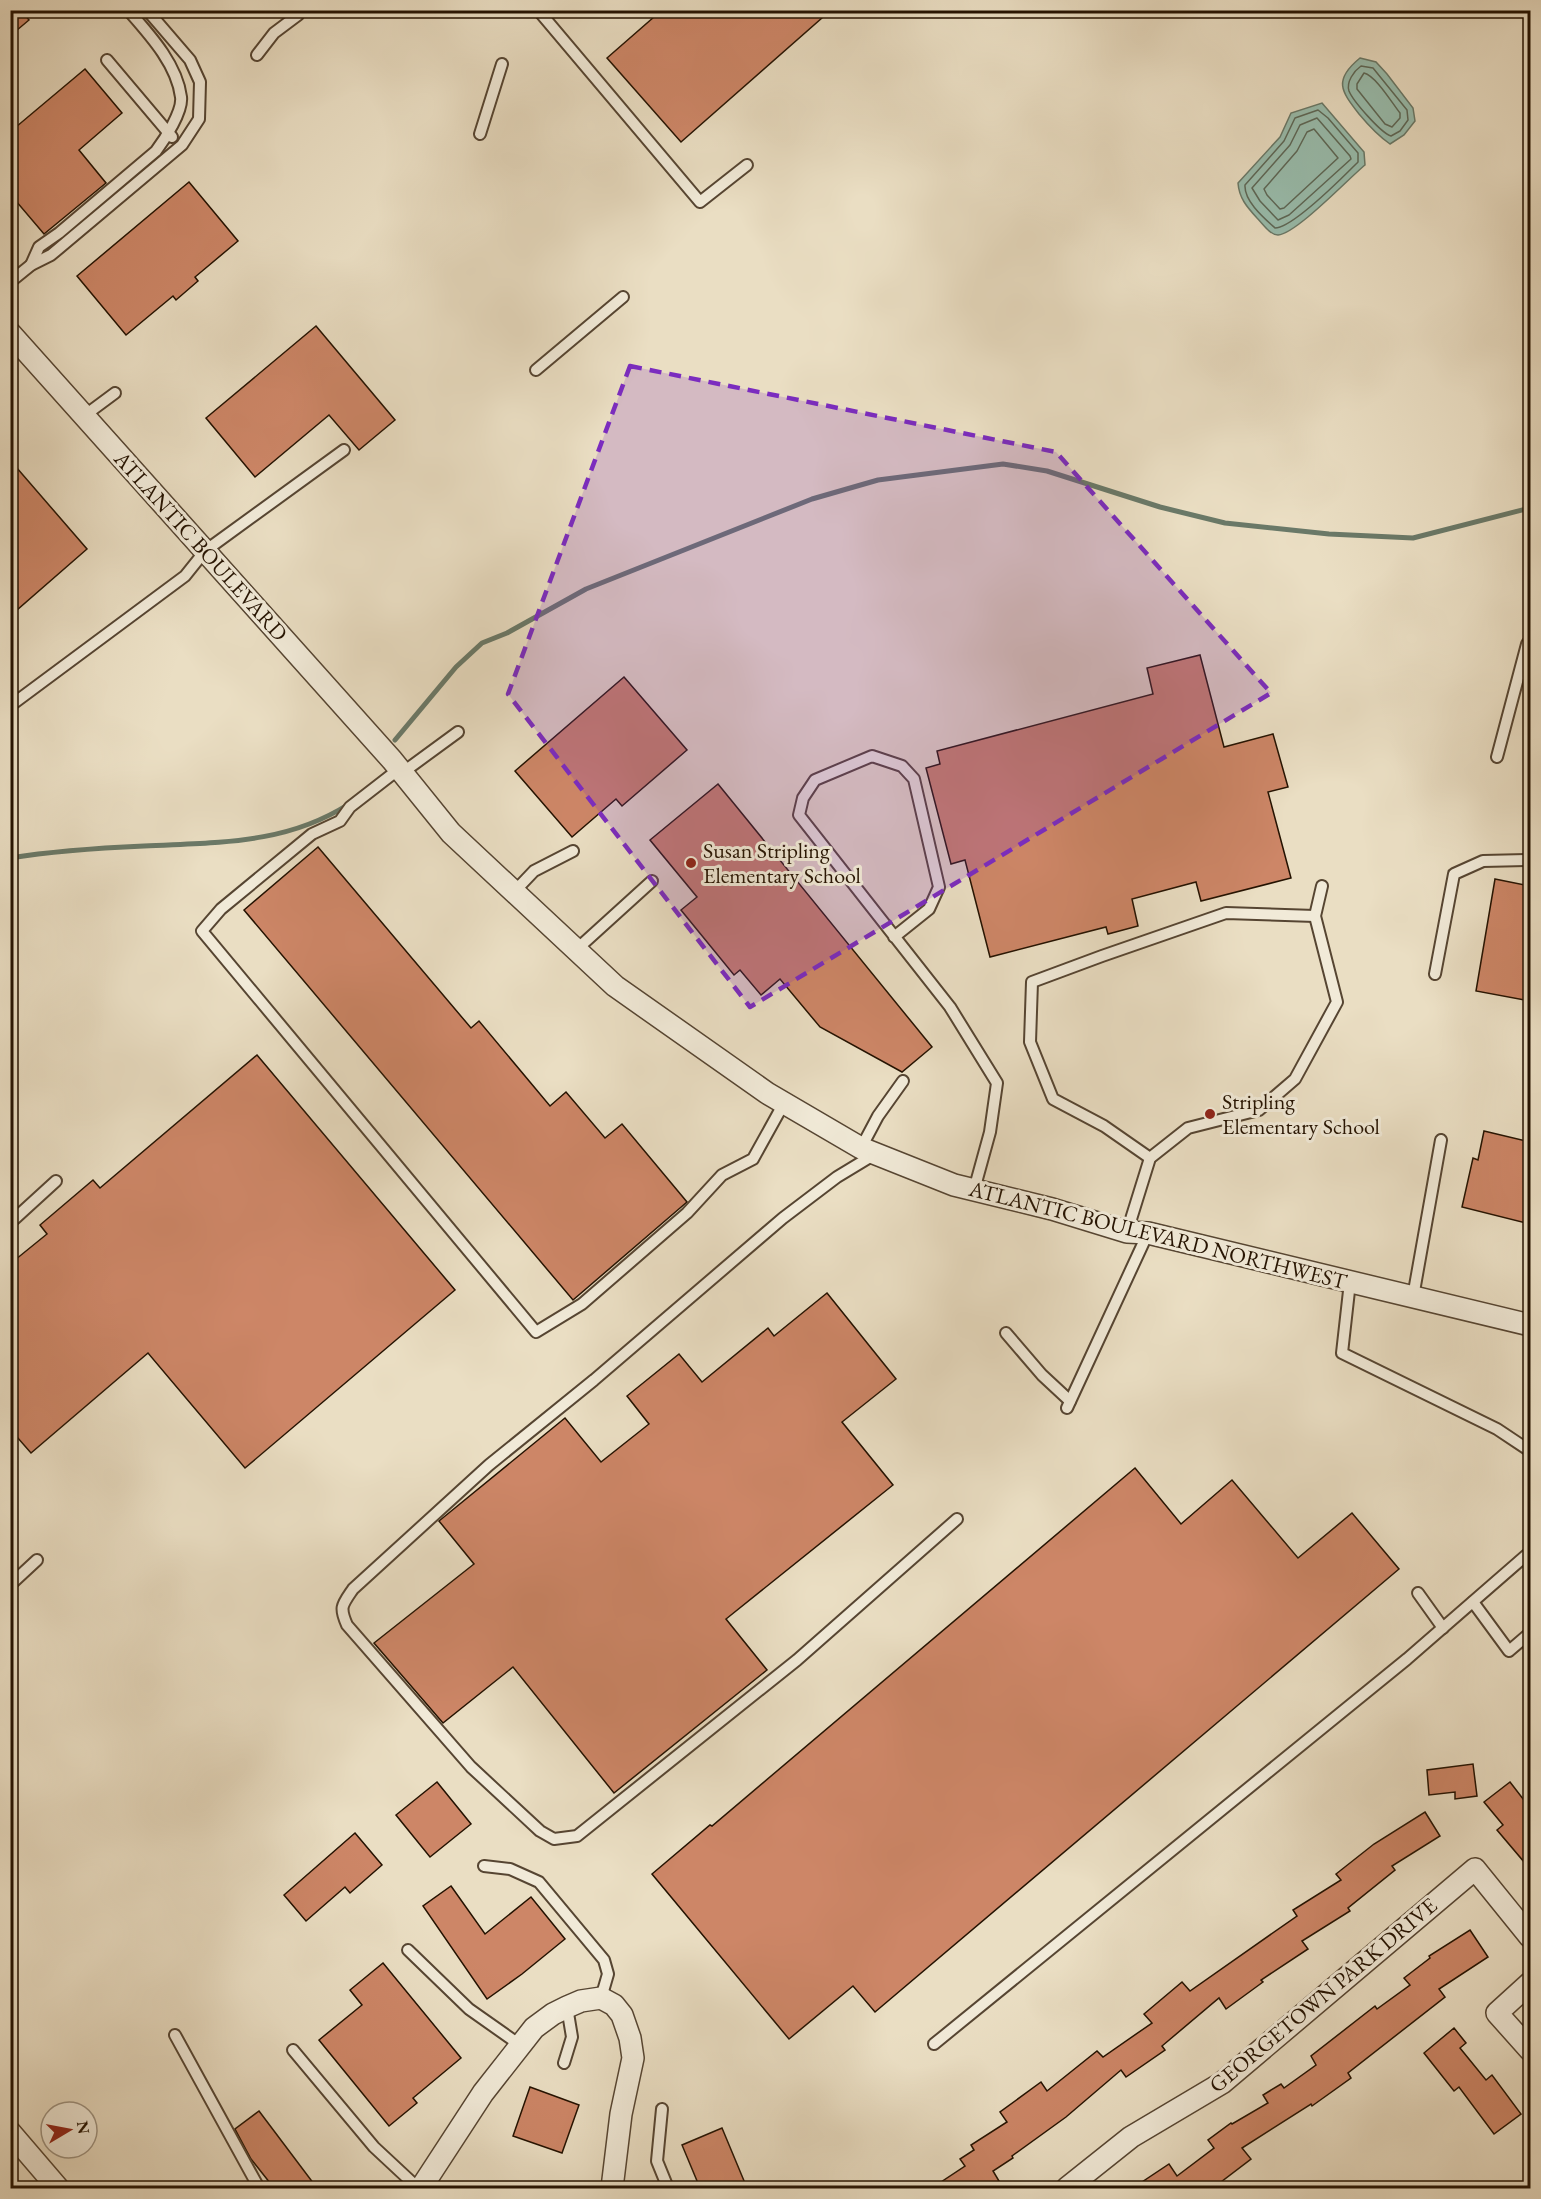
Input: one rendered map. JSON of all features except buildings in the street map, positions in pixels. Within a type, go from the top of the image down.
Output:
[{"type":"street","name":"ATLANTIC BOULEVARD","points":[[13,341],[84,416],[398,767]]},
{"type":"street","name":"ATLANTIC BOULEVARD NORTHWEST","points":[[398,767],[451,833],[615,986],[767,1093],[869,1151],[954,1185],[1138,1232],[1530,1325]]},
{"type":"street","name":"GEORGETOWN PARK DRIVE","points":[[1067,2188],[1131,2137],[1222,2083],[1475,1869],[1530,1937]]},
{"type":"street","points":[[1530,1983],[1497,2013],[1530,2050]]},
{"type":"street","points":[[419,2188],[483,2093],[534,2028],[567,2007],[581,2001],[601,1998],[614,2005],[622,2015],[630,2038],[633,2058],[621,2114],[612,2188]]},
{"type":"street","points":[[10,2132],[57,2188]]},
{"type":"lane","points":[[31,264],[39,247],[59,233],[156,151],[169,135],[182,99],[174,73],[148,33],[128,10]]},
{"type":"lane","points":[[10,282],[31,264],[51,255],[182,145],[199,119],[200,82],[190,60],[147,10]]},
{"type":"lane","points":[[538,10],[700,202],[747,165]]},
{"type":"lane","points":[[256,55],[274,33],[298,15]]},
{"type":"lane","points":[[106,60],[169,135],[182,145]]},
{"type":"lane","points":[[480,134],[502,64]]},
{"type":"lane","points":[[536,369],[623,297]]},
{"type":"lane","points":[[84,416],[115,393]]},
{"type":"lane","points":[[10,706],[185,576],[205,551],[344,450]]},
{"type":"lane","points":[[1497,758],[1527,662],[1527,644],[1530,640]]},
{"type":"lane","points":[[458,732],[398,767],[350,807],[340,821],[312,834],[221,909],[202,931],[536,1332],[582,1304],[687,1213],[722,1175],[753,1159],[784,1103]]},
{"type":"lane","points":[[894,937],[929,909],[939,887],[914,779],[902,766],[872,756],[814,780],[803,798],[799,815],[894,937],[950,1007],[997,1083],[990,1132],[974,1190]]},
{"type":"lane","points":[[514,892],[534,871],[573,851]]},
{"type":"lane","points":[[1435,974],[1454,874],[1483,861],[1530,860]]},
{"type":"lane","points":[[576,950],[652,881]]},
{"type":"lane","points":[[1006,1332],[1069,1405],[1138,1232],[1150,1158],[1188,1128],[1259,1110],[1295,1079],[1337,1002],[1315,916],[1322,886]]},
{"type":"lane","points":[[1150,1158],[1104,1126],[1053,1099],[1030,1042],[1032,982],[1226,913],[1315,916]]},
{"type":"lane","points":[[903,1081],[878,1116],[869,1151],[783,1218],[594,1380],[489,1465],[353,1589],[342,1604],[342,1614],[347,1625],[471,1767],[540,1832],[554,1839],[566,1839],[577,1836],[797,1660],[957,1519]]},
{"type":"lane","points":[[1413,1297],[1441,1140]]},
{"type":"lane","points":[[10,1223],[56,1181]]},
{"type":"lane","points":[[1350,1282],[1342,1353],[1497,1429],[1530,1451]]},
{"type":"lane","points":[[934,2044],[1443,1628],[1530,1552]]},
{"type":"lane","points":[[10,1585],[37,1560]]},
{"type":"lane","points":[[1418,1593],[1443,1628]]},
{"type":"lane","points":[[1473,1602],[1509,1651],[1530,1633]]},
{"type":"lane","points":[[484,1866],[510,1869],[539,1882],[604,1960],[608,1974],[601,1998]]},
{"type":"lane","points":[[408,1950],[469,2009],[520,2045]]},
{"type":"lane","points":[[564,2063],[572,2037],[567,2007]]},
{"type":"lane","points":[[175,2035],[259,2188]]},
{"type":"lane","points":[[293,2050],[374,2147],[419,2188]]},
{"type":"lane","points":[[662,2109],[657,2161],[668,2188]]},
{"type":"highlighted area","points":[[630,366],[1056,452],[1271,693],[750,1007],[508,694]]},
{"type":"water","points":[[1360,58],[1376,62],[1413,108],[1415,121],[1404,135],[1390,144],[1366,122],[1344,92],[1343,79],[1351,66]]},
{"type":"water","points":[[1322,103],[1364,152],[1365,165],[1297,226],[1275,235],[1247,206],[1238,183],[1280,137],[1291,113]]},
{"type":"waterway","points":[[395,740],[456,667],[482,643],[507,633],[586,589],[812,499],[878,480],[1003,464],[1047,471],[1160,507],[1225,523],[1329,534],[1413,538],[1530,508]]},
{"type":"waterway","points":[[10,858],[77,850],[250,839],[300,827],[349,804]]},
{"type":"place","name":"Susan Stripling Elementary School","points":[[691,863]]},
{"type":"place","name":"Stripling Elementary School","points":[[1210,1114]]}]
